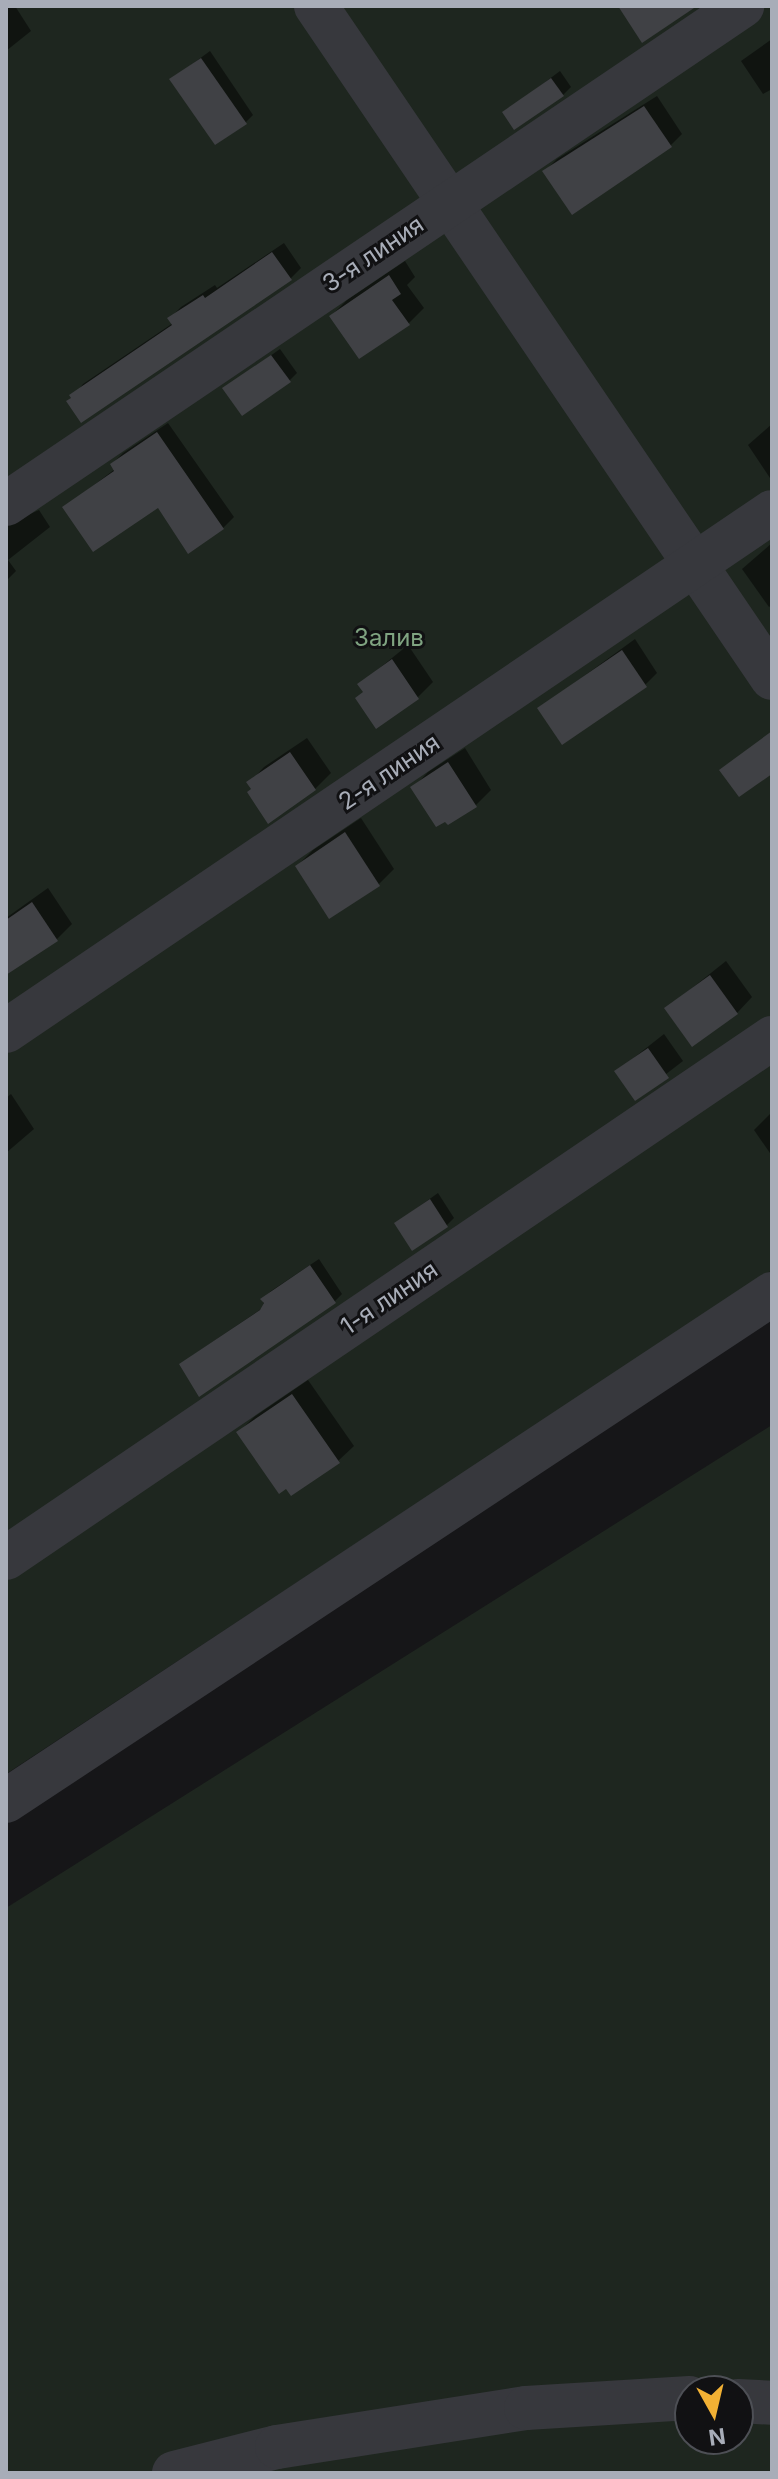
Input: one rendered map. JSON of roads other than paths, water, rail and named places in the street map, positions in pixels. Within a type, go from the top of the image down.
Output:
[{"type":"street","points":[[316,6],[772,678]]},
{"type":"street","name":"3-я линия","points":[[6,504],[448,202],[742,6]]},
{"type":"street","name":"2-я линия","points":[[6,1031],[772,512]]},
{"type":"street","name":"1-я линия","points":[[6,1558],[772,1038]]},
{"type":"street","points":[[6,1801],[772,1294]]},
{"type":"street","points":[[174,2473],[277,2447],[526,2408],[674,2399]]},
{"type":"park label","name":"Залив","points":[[389,638]]}]
